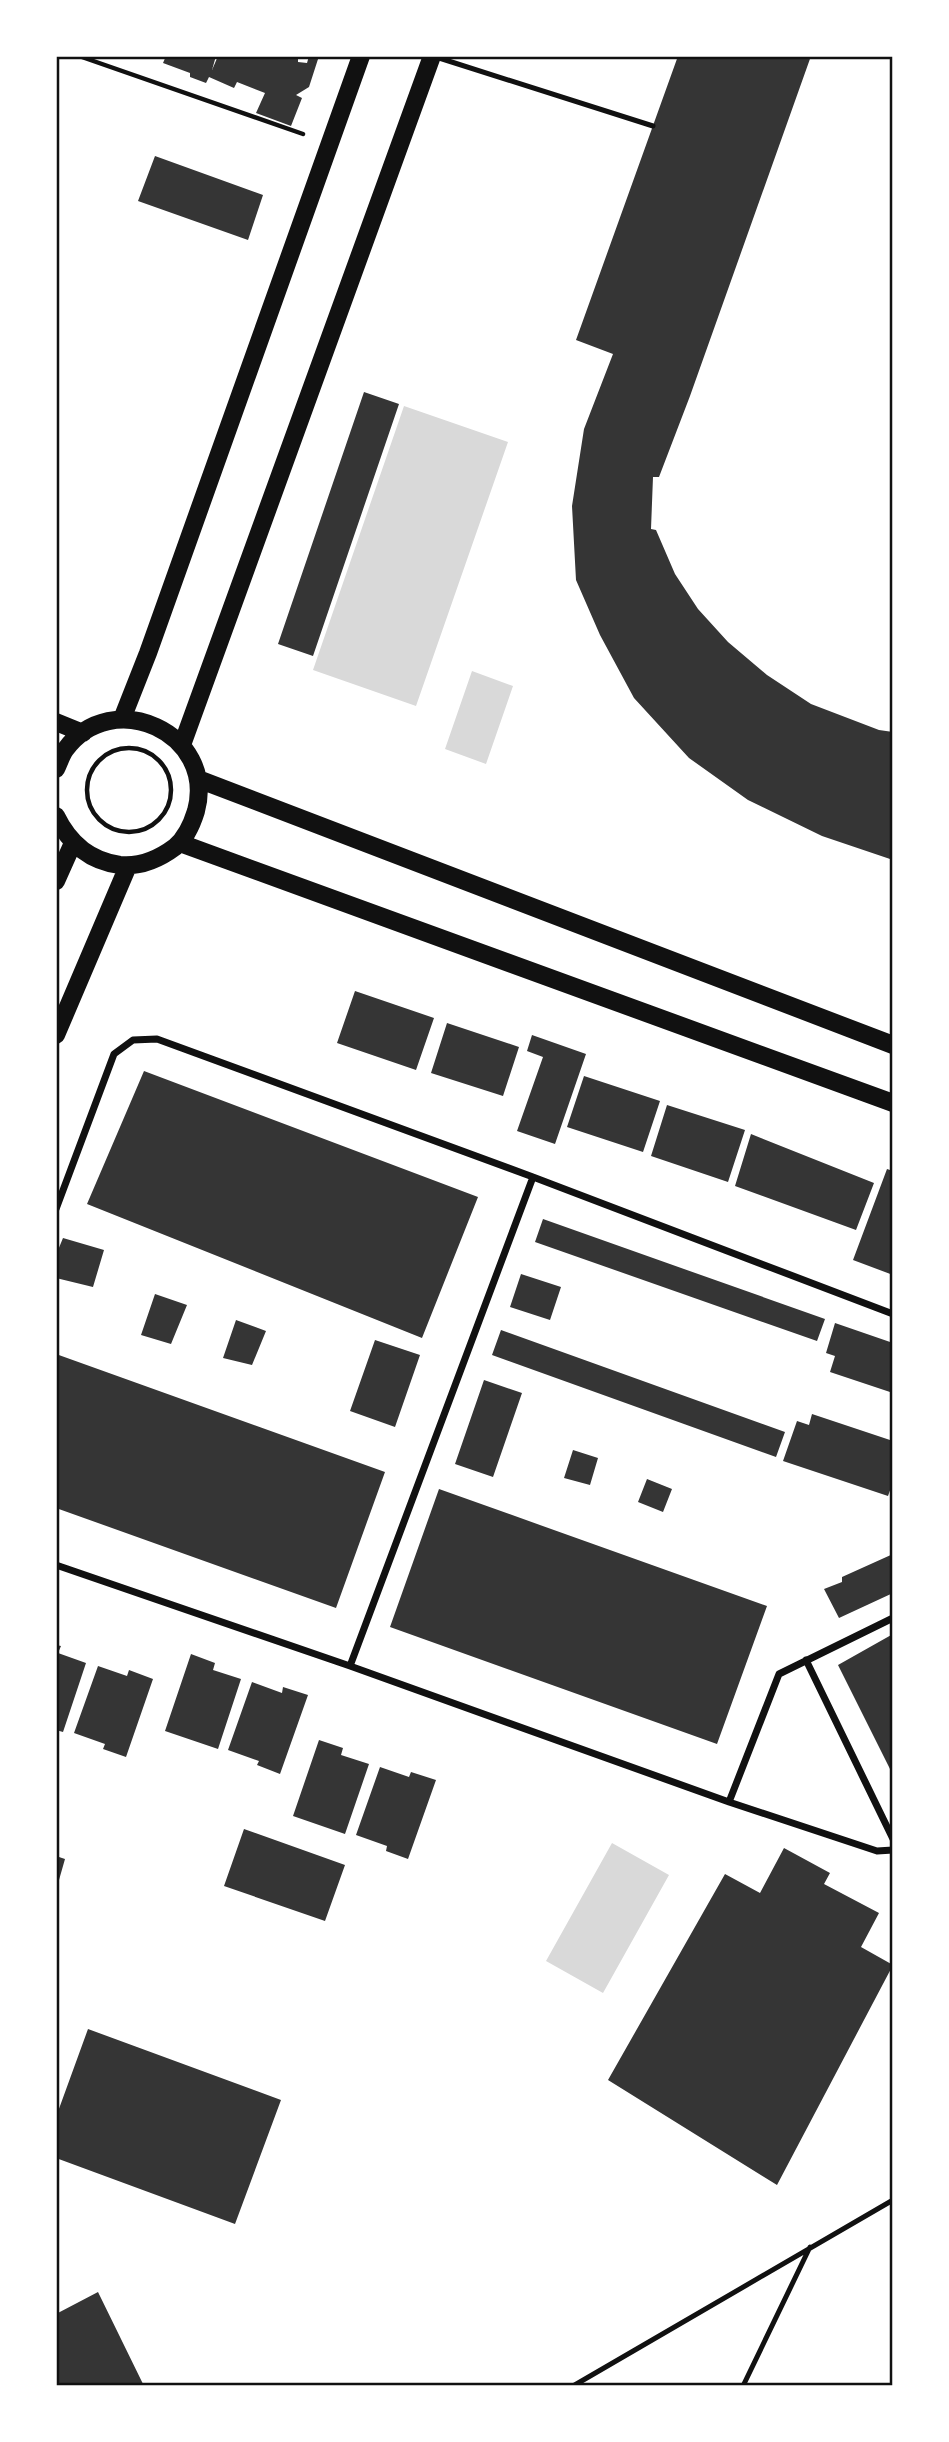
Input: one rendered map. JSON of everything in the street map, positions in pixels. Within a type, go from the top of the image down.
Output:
[{"type":"main road","points":[[122,719],[153,640],[361,56]]},
{"type":"main road","points":[[182,745],[432,56]]},
{"type":"main road","points":[[56,769],[65,750],[83,733],[102,723],[122,719],[145,721],[182,745],[192,761],[198,779],[199,802],[192,824],[180,843],[164,855],[128,866],[89,856],[73,843],[56,816]]},
{"type":"main road","points":[[56,722],[83,733]]},
{"type":"main road","points":[[198,779],[893,1045]]},
{"type":"main road","points":[[56,881],[73,843]]},
{"type":"main road","points":[[180,843],[893,1103]]},
{"type":"main road","points":[[56,1035],[128,866]]},
{"type":"street","points":[[56,1209],[114,1054],[133,1040],[157,1040],[533,1177],[893,1314]]},
{"type":"street","points":[[350,1666],[533,1177]]},
{"type":"street","points":[[56,1565],[350,1666],[729,1802],[877,1851],[893,1850]]},
{"type":"street","points":[[729,1802],[779,1674],[893,1618]]},
{"type":"street","points":[[806,1660],[893,1839]]},
{"type":"lane","points":[[432,56],[653,126]]},
{"type":"lane","points":[[573,2386],[893,2200]]},
{"type":"lane","points":[[743,2386],[810,2247]]},
{"type":"path","points":[[79,56],[329,143]]},
{"type":"path","points":[[131,748],[145,751],[158,760],[166,771],[171,785],[171,800],[156,823],[145,830],[132,833],[107,826],[96,818],[89,807],[88,781],[93,767],[103,757],[117,750],[131,748]]},
{"type":"shaded area","points":[[404,406],[508,442],[416,706],[313,670]]},
{"type":"shaded area","points":[[472,671],[513,686],[486,764],[445,749]]},
{"type":"shaded area","points":[[612,1843],[669,1875],[603,1993],[546,1961]]},
{"type":"building","points":[[166,56],[216,56],[212,70],[218,56],[298,56],[298,62],[307,63],[309,56],[319,56],[309,87],[296,95],[302,98],[291,126],[256,113],[265,93],[237,82],[234,88],[209,77],[206,83],[190,77],[190,73],[163,63]]},
{"type":"building","points":[[678,56],[811,56],[690,396],[659,477],[653,477],[651,529],[656,530],[675,574],[698,609],[728,642],[767,675],[811,704],[879,730],[893,732],[893,860],[822,836],[748,800],[689,758],[634,698],[600,635],[576,580],[572,506],[584,429],[613,354],[576,340]]},
{"type":"building","points":[[155,156],[263,195],[248,240],[138,201]]},
{"type":"building","points":[[364,392],[399,404],[313,656],[278,644]]},
{"type":"building","points":[[355,991],[434,1018],[416,1070],[337,1043]]},
{"type":"building","points":[[447,1023],[519,1047],[503,1096],[431,1073]]},
{"type":"building","points":[[532,1035],[586,1054],[555,1144],[517,1131],[543,1057],[527,1051]]},
{"type":"building","points":[[144,1071],[478,1197],[422,1338],[87,1204]]},
{"type":"building","points":[[584,1076],[660,1101],[643,1152],[567,1127]]},
{"type":"building","points":[[667,1105],[745,1130],[728,1182],[651,1156]]},
{"type":"building","points":[[751,1134],[874,1183],[856,1230],[735,1186]]},
{"type":"building","points":[[887,1169],[893,1171],[893,1275],[853,1260]]},
{"type":"building","points":[[543,1219],[825,1319],[817,1341],[535,1242]]},
{"type":"building","points":[[63,1238],[104,1250],[93,1287],[56,1278],[56,1255]]},
{"type":"building","points":[[521,1274],[561,1287],[550,1320],[510,1307]]},
{"type":"building","points":[[155,1294],[187,1305],[171,1344],[141,1335]]},
{"type":"building","points":[[236,1320],[266,1331],[252,1365],[223,1358]]},
{"type":"building","points":[[835,1323],[893,1343],[893,1393],[830,1372],[835,1356],[826,1353]]},
{"type":"building","points":[[501,1330],[785,1432],[776,1457],[492,1355]]},
{"type":"building","points":[[375,1340],[420,1355],[395,1427],[350,1411]]},
{"type":"building","points":[[56,1354],[385,1472],[336,1608],[56,1508]]},
{"type":"building","points":[[484,1380],[522,1393],[493,1477],[455,1464]]},
{"type":"building","points":[[812,1414],[893,1441],[893,1482],[888,1496],[783,1461],[797,1421],[809,1425]]},
{"type":"building","points":[[573,1450],[598,1458],[590,1485],[564,1478]]},
{"type":"building","points":[[647,1479],[672,1489],[663,1512],[638,1502]]},
{"type":"building","points":[[439,1489],[767,1606],[717,1744],[390,1627]]},
{"type":"building","points":[[893,1554],[893,1593],[839,1618],[824,1589],[842,1582],[842,1577]]},
{"type":"building","points":[[893,1634],[893,1775],[838,1665]]},
{"type":"building","points":[[56,1645],[61,1646],[58,1653],[86,1663],[63,1732],[56,1730]]},
{"type":"building","points":[[191,1654],[215,1663],[213,1670],[241,1679],[218,1749],[165,1731]]},
{"type":"building","points":[[98,1666],[127,1676],[129,1670],[153,1679],[126,1757],[103,1749],[105,1744],[74,1733]]},
{"type":"building","points":[[252,1682],[282,1693],[283,1687],[308,1695],[280,1774],[257,1765],[259,1761],[228,1750]]},
{"type":"building","points":[[319,1740],[343,1748],[341,1755],[369,1764],[345,1834],[293,1816]]},
{"type":"building","points":[[380,1767],[409,1777],[411,1772],[436,1780],[408,1859],[386,1851],[387,1846],[356,1835]]},
{"type":"building","points":[[244,1829],[345,1865],[325,1921],[224,1886]]},
{"type":"building","points":[[784,1848],[830,1873],[824,1884],[879,1913],[861,1947],[893,1965],[777,2185],[608,2080],[725,1874],[760,1893]]},
{"type":"building","points":[[56,1856],[65,1859],[57,1887],[56,1887]]},
{"type":"building","points":[[88,2029],[281,2100],[235,2224],[56,2158],[56,2117]]},
{"type":"building","points":[[98,2292],[144,2386],[56,2386],[56,2314]]}]
